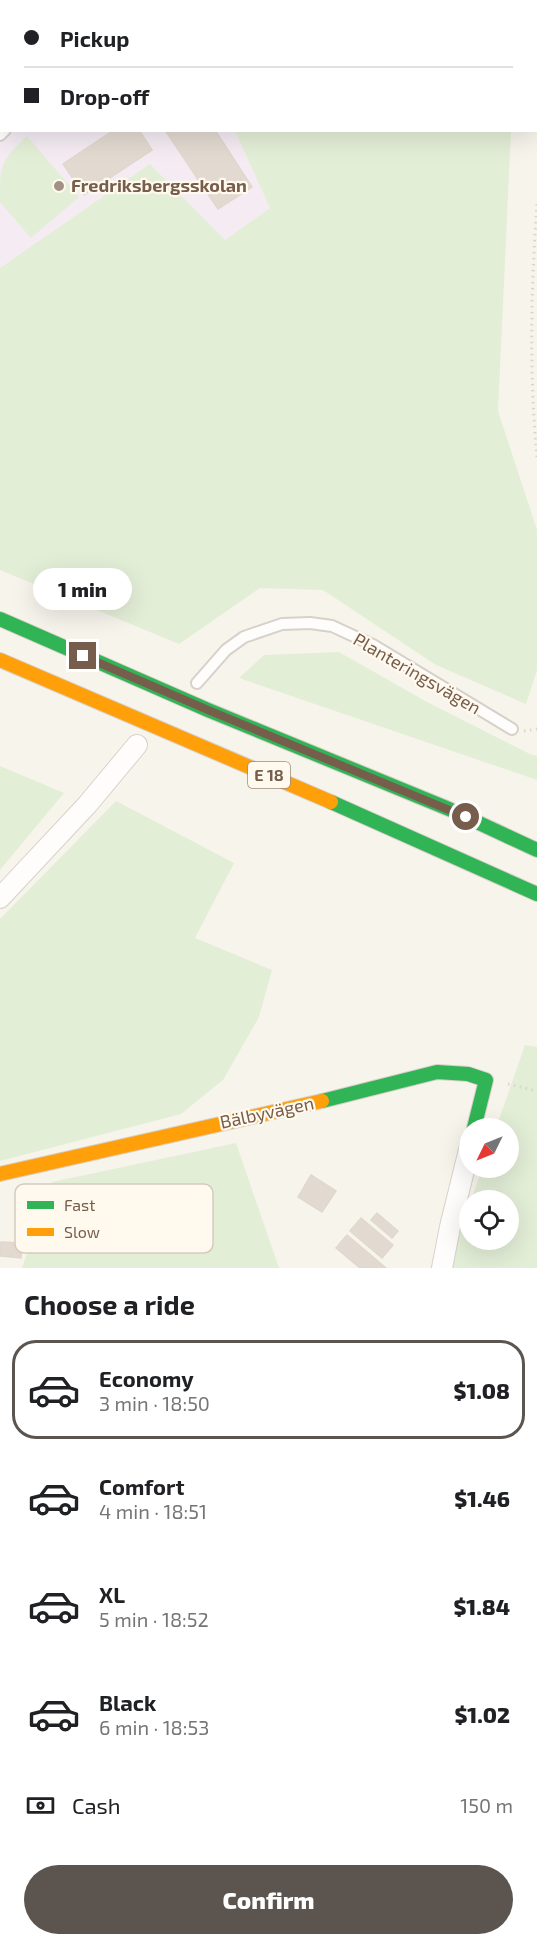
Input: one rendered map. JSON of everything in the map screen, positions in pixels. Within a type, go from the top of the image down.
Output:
[{"type":"main road","name":"E 18","points":[[0,619],[208,710],[449,809],[537,850]]},
{"type":"main road","name":"E 18","points":[[0,660],[273,776],[537,894]]},
{"type":"main road","name":"Bälbyvägen","points":[[0,1174],[335,1098],[437,1072],[468,1074],[486,1080]]},
{"type":"main road","points":[[476,1118],[486,1080]]},
{"type":"street","points":[[0,898],[87,805],[137,745]]},
{"type":"street","points":[[442,1268],[462,1178]]},
{"type":"lane","name":"Planteringsvägen","points":[[197,684],[226,650],[244,637],[282,624],[310,623],[332,626],[372,645],[512,729]]},
{"type":"path","points":[[537,204],[531,367],[537,457]]},
{"type":"path","points":[[531,367],[537,367]]},
{"type":"path","points":[[486,1080],[537,1091]]},
{"type":"shaded area","name":"Fredriksbergsskolan","points":[[0,132],[235,132],[270,208],[225,240],[150,164],[0,268]]},
{"type":"green space","points":[[235,132],[511,132],[498,411],[537,530],[537,670],[526,704],[436,665],[323,590],[260,588],[179,644],[0,570],[0,268],[150,164],[225,240],[270,208]]},
{"type":"green space","points":[[27,136],[79,197],[31,238],[0,202],[0,179],[3,164]]},
{"type":"green space","points":[[339,652],[427,702],[537,756],[537,780],[239,678],[264,655]]},
{"type":"green space","points":[[0,766],[64,793],[0,870]]},
{"type":"green space","points":[[116,801],[234,863],[195,938],[272,970],[259,1017],[223,1080],[181,1114],[0,1161],[0,919]]},
{"type":"green space","points":[[525,1045],[537,1047],[537,1268],[448,1268],[459,1235],[459,1250],[519,1250],[519,1190],[475,1190],[479,1178],[519,1178],[519,1118],[499,1118]]},
{"type":"green space","points":[[236,1143],[279,1268],[22,1268],[27,1253],[213,1253],[213,1184],[51,1184],[52,1182]]},
{"type":"building","points":[[111,132],[140,132],[152,150],[84,195],[63,164]]},
{"type":"building","points":[[166,132],[216,132],[252,187],[218,209]]},
{"type":"building","points":[[311,1175],[336,1191],[322,1212],[298,1197]]},
{"type":"building","points":[[377,1213],[398,1231],[392,1238],[371,1220]]},
{"type":"building","points":[[361,1218],[393,1245],[382,1258],[350,1231]]},
{"type":"building","points":[[347,1235],[386,1268],[360,1268],[336,1248]]},
{"type":"building","points":[[1,1242],[15,1243],[15,1253],[21,1253],[21,1258],[0,1256]]},
{"type":"traffic: fast","points":[[0,619],[208,710],[449,809],[537,850]]},
{"type":"traffic: fast","points":[[331,802],[537,894]]},
{"type":"traffic: fast","points":[[322,1101],[437,1072],[468,1074],[486,1080],[476,1118]]},
{"type":"traffic: slow","points":[[0,660],[331,802]]},
{"type":"traffic: slow","points":[[0,1174],[322,1101]]},
{"type":"place","name":"Fredriksbergsskolan","points":[[59,186]]},
{"type":"route","points":[[83,656],[466,817]]}]
